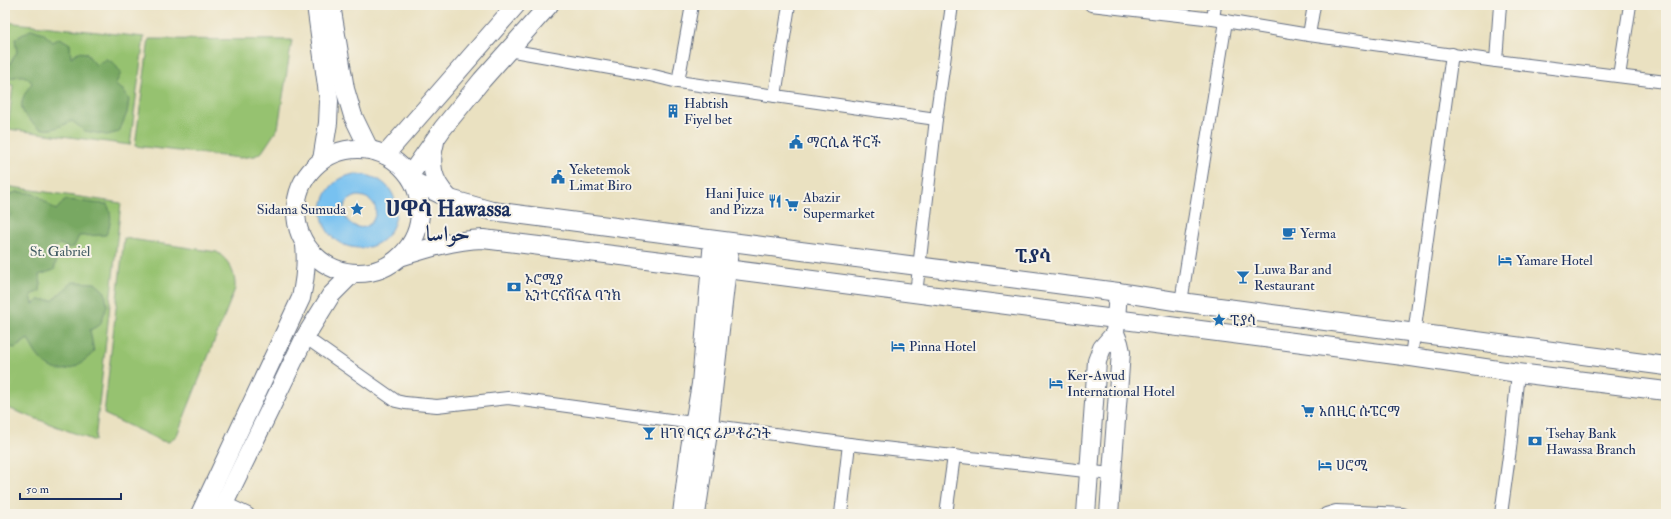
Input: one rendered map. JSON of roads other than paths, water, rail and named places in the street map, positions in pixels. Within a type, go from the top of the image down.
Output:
[{"type":"main road","points":[[316,5],[329,101],[328,124],[322,160]]},
{"type":"main road","points":[[331,5],[345,89],[353,116],[377,152]]},
{"type":"main road","points":[[377,152],[516,5]]},
{"type":"main road","points":[[411,178],[436,138],[482,80],[549,5]]},
{"type":"main road","points":[[436,138],[432,159],[432,172],[440,189],[450,199]]},
{"type":"main road","points":[[200,514],[301,298],[307,262],[305,245],[296,223],[295,211],[296,199],[305,177],[322,160],[332,154],[344,150],[377,152],[399,163],[411,178],[420,204],[418,227],[411,243],[400,257],[390,264],[378,270],[365,273],[353,273],[338,270],[325,264],[314,256],[305,245]]},
{"type":"main road","points":[[411,178],[450,199],[492,211],[1118,292],[1181,302],[1666,366]]},
{"type":"main road","points":[[400,257],[437,245],[463,240],[483,239],[916,294],[1115,326],[1412,357],[1518,373],[1666,391]]},
{"type":"main road","points":[[696,514],[702,425],[704,349],[719,268],[722,241]]},
{"type":"main road","points":[[222,508],[305,337],[331,295],[353,273]]},
{"type":"main road","points":[[1109,514],[1121,352],[1115,326],[1118,292]]},
{"type":"main road","points":[[1086,514],[1097,361],[1102,348],[1115,326]]},
{"type":"main road","points":[[682,514],[690,448],[702,425]]},
{"type":"street","points":[[678,82],[692,5]]},
{"type":"street","points":[[775,96],[789,5]]},
{"type":"street","points":[[916,294],[936,119],[952,5]]},
{"type":"street","points":[[1091,5],[1213,19],[1309,35],[1496,61],[1666,82]]},
{"type":"street","points":[[1213,19],[1215,5]]},
{"type":"street","points":[[1309,35],[1314,5]]},
{"type":"street","points":[[1496,61],[1500,5]]},
{"type":"street","points":[[1618,76],[1630,5]]},
{"type":"street","points":[[1181,302],[1226,21]]},
{"type":"street","points":[[508,50],[650,75],[678,82],[936,119]]},
{"type":"street","points":[[1412,357],[1452,54]]},
{"type":"street","points":[[305,337],[396,401],[405,403],[438,406],[508,398],[849,444],[1111,474]]},
{"type":"street","points":[[1500,514],[1510,449],[1518,373]]},
{"type":"street","points":[[841,514],[849,444]]},
{"type":"street","points":[[946,514],[954,456]]},
{"type":"street","points":[[222,508],[248,514]]},
{"type":"street","points":[[1326,514],[1336,511],[1403,514]]},
{"type":"water","points":[[354,174],[375,178],[388,187],[395,200],[396,215],[392,229],[382,240],[368,247],[351,247],[334,239],[327,230],[322,216],[322,208],[326,194],[331,187],[344,177]],"holes":[[[357,196],[361,196],[372,202],[376,209],[374,218],[368,225],[361,228],[354,226],[344,215],[344,208],[348,201]]]},
{"type":"place","name":"Habtish Fiyel bet","points":[[673,111]]},
{"type":"place","name":"ማርሲል ቸርች","points":[[796,142]]},
{"type":"place","name":"Yeketemok Limat Biro","points":[[558,177]]},
{"type":"place","name":"Hani Juice and Pizza","points":[[775,201]]},
{"type":"place","name":"Abazir Supermarket","points":[[792,205]]},
{"type":"place","name":"Sidama Sumuda","points":[[357,209]]},
{"type":"place","name":"Yerma","points":[[1289,233]]},
{"type":"place","name":"Yamare Hotel","points":[[1505,260]]},
{"type":"place","name":"Luwa Bar and Restaurant","points":[[1243,277]]},
{"type":"place","name":"ኦሮሚያ ኢንተርናሽናል ባንክ","points":[[514,287]]},
{"type":"place","name":"ፒያሳ","points":[[1219,320]]},
{"type":"place","name":"Pinna Hotel","points":[[898,346]]},
{"type":"place","name":"Ker-Awud International Hotel","points":[[1056,383]]},
{"type":"place","name":"አበዚር ሱፔርማ","points":[[1308,411]]},
{"type":"place","name":"ዘገየ ባርና ሬሥቶራንት","points":[[649,433]]},
{"type":"place","name":"Tsehay Bank Hawassa Branch","points":[[1535,441]]},
{"type":"place","name":"ሀሮሚ","points":[[1325,465]]},
{"type":"district","name":"ሀዋሳ Hawassa حواسا","points":[[448,222]]},
{"type":"district","name":"ፒያሳ","points":[[1033,256]]},
{"type":"park label","name":"St. Gabriel","points":[[60,251]]}]
